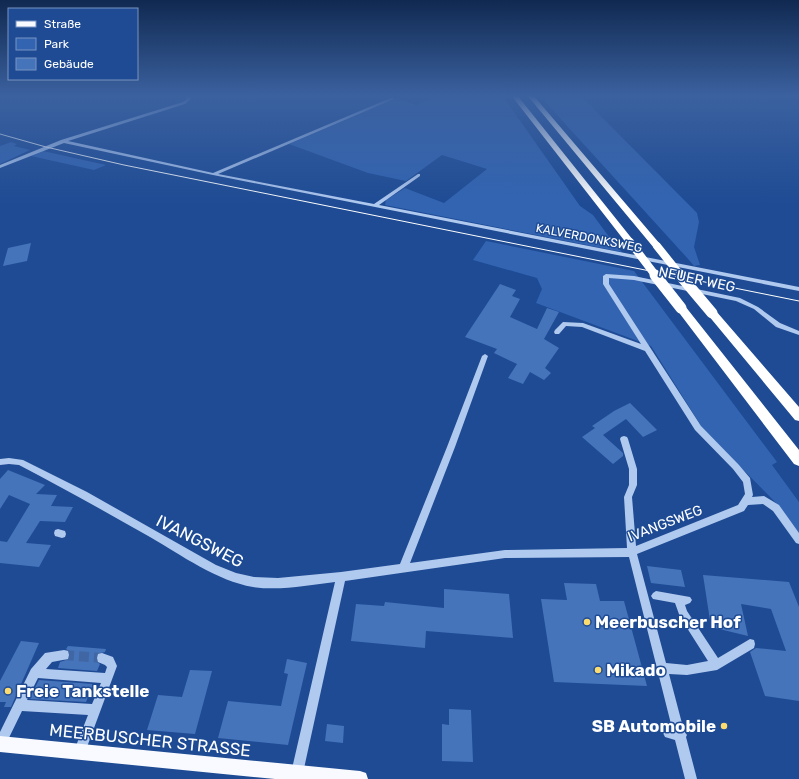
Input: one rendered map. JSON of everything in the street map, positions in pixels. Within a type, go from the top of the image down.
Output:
[{"type":"highway","points":[[543,131],[799,460]]},
{"type":"highway","points":[[561,131],[799,416]]},
{"type":"main road","name":"MEERBUSCHER STRASSE","points":[[0,744],[293,775],[360,779]]},
{"type":"street","points":[[0,167],[62,141],[93,131]]},
{"type":"street","points":[[213,174],[314,131]]},
{"type":"street","name":"KALVERDONKSWEG","points":[[62,141],[213,174],[799,289]]},
{"type":"street","points":[[375,206],[418,175]]},
{"type":"street","name":"NEUER WEG","points":[[648,349],[606,284],[606,276],[634,278],[738,299],[756,308],[778,324],[799,333]]},
{"type":"street","points":[[557,332],[565,324],[583,324],[648,349],[698,428],[736,467],[747,481],[749,495],[746,501],[764,500],[776,508],[799,540]]},
{"type":"street","points":[[403,568],[485,356]]},
{"type":"street","points":[[624,438],[632,469],[633,485],[628,497],[632,552],[681,735],[691,779]]},
{"type":"street","name":"IVANGSWEG","points":[[0,462],[20,462],[213,568],[236,578],[254,582],[278,582],[341,577],[505,554],[632,552],[741,508],[746,501]]},
{"type":"street","points":[[293,775],[341,577]]},
{"type":"street","points":[[656,596],[683,599],[683,614],[717,665]]},
{"type":"street","points":[[663,668],[687,670],[717,665],[750,644]]},
{"type":"street","points":[[0,744],[35,673],[49,657],[64,655]]},
{"type":"street","points":[[80,752],[112,666],[109,661],[102,658]]},
{"type":"street","points":[[35,673],[108,678]]},
{"type":"street","points":[[20,705],[96,710]]},
{"type":"street","points":[[669,733],[681,735]]},
{"type":"green space","points":[[318,131],[528,131],[580,206],[593,215],[622,252],[385,205],[386,200],[405,188],[444,203],[487,169],[442,155],[406,181],[368,173],[289,144]]},
{"type":"green space","points":[[572,131],[616,131],[697,213],[699,222],[694,247],[700,265],[694,266]]},
{"type":"green space","points":[[11,142],[17,144],[14,146],[30,150],[0,164],[0,146]]},
{"type":"green space","points":[[43,151],[106,165],[94,170],[31,156]]},
{"type":"green space","points":[[486,241],[634,271],[777,462],[772,465],[799,502],[799,533],[778,505],[703,429],[651,346],[536,303],[542,289],[537,278],[473,260]]},
{"type":"building","points":[[31,243],[27,261],[3,266],[8,248]]},
{"type":"building","points":[[500,284],[516,290],[512,296],[520,299],[510,317],[537,329],[547,308],[559,312],[544,339],[559,348],[545,368],[551,373],[544,380],[530,372],[523,384],[508,378],[517,364],[494,353],[497,349],[465,337]]},
{"type":"building","points":[[630,403],[657,430],[643,437],[626,419],[603,435],[623,453],[623,456],[613,464],[582,437],[595,428],[592,426],[614,411]]},
{"type":"building","points":[[8,470],[45,485],[36,494],[57,495],[51,506],[73,507],[65,522],[40,521],[26,543],[51,545],[39,567],[0,563],[0,541],[7,542],[30,504],[9,495],[0,509],[0,479]]},
{"type":"building","points":[[647,566],[681,570],[685,587],[651,583]]},
{"type":"building","points":[[703,575],[789,582],[799,607],[799,701],[765,696],[750,652],[756,648],[786,651],[771,609],[741,604],[748,636],[711,627]]},
{"type":"building","points":[[564,583],[596,584],[600,601],[624,601],[647,686],[554,682],[541,599],[567,600]]},
{"type":"building","points":[[444,589],[509,594],[513,638],[426,631],[425,648],[351,641],[356,604],[384,606],[385,602],[444,608]]},
{"type":"building","points":[[21,641],[39,643],[11,707],[4,707],[6,702],[0,702],[0,681]]},
{"type":"building","points":[[68,646],[106,649],[105,652],[97,654],[97,662],[100,664],[97,671],[58,668],[60,662],[69,659],[69,651],[66,649]]},
{"type":"building","points":[[287,659],[307,663],[288,745],[218,738],[228,701],[281,706],[288,674],[284,673]]},
{"type":"building","points":[[190,670],[212,671],[195,734],[147,730],[158,695],[182,697]]},
{"type":"building","points":[[39,680],[93,684],[86,702],[29,699]]},
{"type":"building","points":[[449,709],[471,710],[473,762],[442,761],[442,724],[449,725]]},
{"type":"building","points":[[327,724],[344,726],[343,743],[325,741]]},
{"type":"tunnel","points":[[64,655],[102,658]]},
{"type":"tram line","points":[[0,134],[46,147],[124,165],[799,301]]},
{"type":"place","name":"Meerbuscher Hof","points":[[587,622]]},
{"type":"place","name":"Mikado","points":[[598,670]]},
{"type":"place","name":"Freie Tankstelle","points":[[8,691]]},
{"type":"place","name":"SB Automobile","points":[[724,726]]}]
